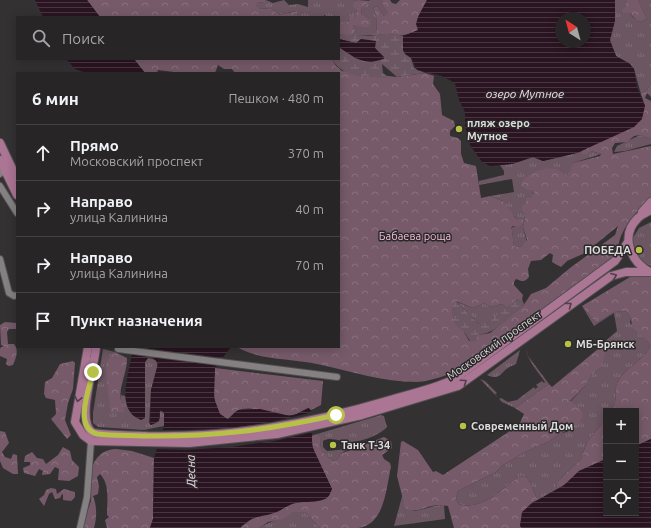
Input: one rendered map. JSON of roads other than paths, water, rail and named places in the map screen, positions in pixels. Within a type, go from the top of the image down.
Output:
[{"type":"main road","points":[[0,143],[14,182]]},
{"type":"main road","points":[[0,160],[14,182]]},
{"type":"main road","points":[[0,173],[14,182]]},
{"type":"main road","name":"Московский проспект","points":[[337,418],[436,387],[459,376],[615,261],[628,242],[632,225],[651,202]]},
{"type":"main road","points":[[638,218],[651,210]]},
{"type":"main road","points":[[628,242],[631,254],[639,265],[650,272]]},
{"type":"main road","name":"Московский проспект","points":[[91,441],[101,437],[189,437],[276,428],[337,418],[454,388],[611,276],[626,272],[650,272]]},
{"type":"main road","points":[[88,348],[75,422],[82,436],[91,441]]},
{"type":"main road","points":[[96,348],[84,416],[87,428],[92,433],[101,437]]},
{"type":"street","points":[[0,186],[16,211]]},
{"type":"street","points":[[0,259],[10,293],[14,296],[16,295]]},
{"type":"street","points":[[119,349],[337,377]]},
{"type":"street","points":[[80,528],[87,496],[91,441]]},
{"type":"water","points":[[35,0],[87,0],[99,16],[43,16]]},
{"type":"water","name":"озеро Мутное","points":[[427,0],[615,0],[615,21],[610,40],[616,56],[630,64],[634,69],[637,87],[645,106],[642,119],[634,127],[577,153],[543,161],[533,157],[512,164],[490,166],[482,162],[470,145],[465,126],[465,112],[459,100],[455,83],[442,76],[417,70],[411,58],[405,54],[403,50],[403,36],[418,30],[416,24]]},
{"type":"water","points":[[340,39],[356,43],[361,39],[376,41],[375,48],[385,58],[372,62],[360,60],[340,48]]},
{"type":"water","points":[[67,60],[135,60],[144,72],[83,72],[75,69]]},
{"type":"water","name":"Десна","points":[[133,348],[230,348],[215,368],[214,398],[220,414],[228,419],[238,410],[260,409],[290,416],[309,408],[312,413],[312,446],[332,489],[328,496],[325,499],[318,501],[292,504],[274,513],[249,520],[240,528],[150,528],[153,519],[154,458],[164,426],[164,413],[160,410],[159,421],[151,425],[150,424],[151,390],[158,363],[153,358],[148,358],[145,362],[145,418],[141,420],[133,415],[128,407],[126,388]]},
{"type":"water","points":[[651,439],[651,528],[522,528],[520,526],[522,512],[534,502],[563,486],[579,471],[603,460],[603,516],[639,516],[639,445]]},
{"type":"place","name":"пляж озеро Мутное","points":[[459,129]]},
{"type":"place","name":"ПОБЕДА","points":[[639,250]]},
{"type":"place","name":"МБ-Брянск","points":[[568,344]]},
{"type":"place","name":"Современный Дом","points":[[463,426]]},
{"type":"place","name":"Танк Т-34","points":[[333,445]]},
{"type":"park label","name":"Бабаева роща","points":[[415,236]]}]
